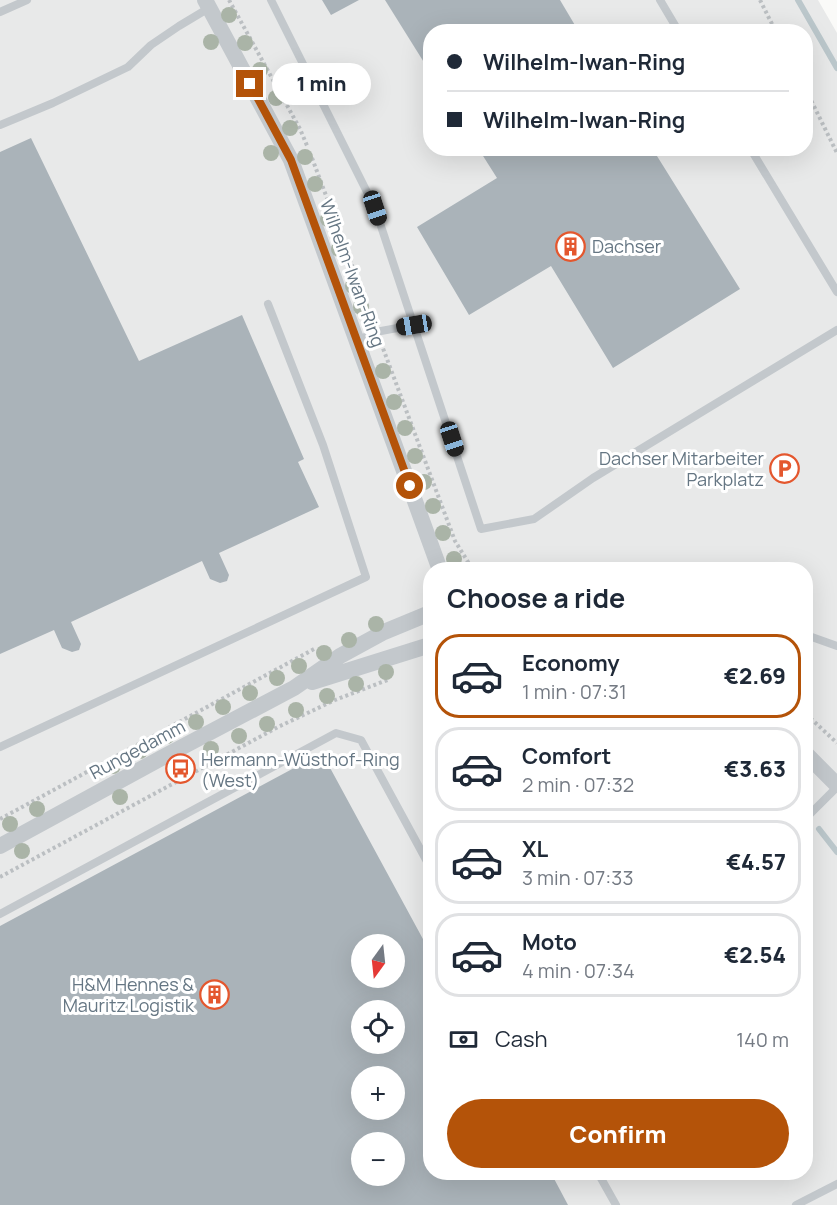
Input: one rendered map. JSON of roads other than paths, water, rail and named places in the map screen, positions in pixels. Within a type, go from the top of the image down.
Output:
[{"type":"street","name":"Wilhelm-Iwan-Ring","points":[[207,4],[291,160],[438,562]]},
{"type":"street","name":"Rungedamm","points":[[0,846],[146,765],[294,688],[348,652],[384,632],[423,616]]},
{"type":"street","name":"Rungedamm","points":[[294,688],[423,647]]},
{"type":"street","points":[[813,761],[837,786]]},
{"type":"lane","points":[[0,12],[27,0]]},
{"type":"lane","points":[[271,0],[375,208],[482,529],[534,519],[593,478],[837,330]]},
{"type":"lane","points":[[660,0],[674,24]]},
{"type":"lane","points":[[0,125],[53,103],[128,67],[151,45],[207,4]]},
{"type":"lane","points":[[755,156],[837,292]]},
{"type":"lane","points":[[0,747],[366,577],[323,446],[268,304]]},
{"type":"lane","points":[[357,340],[381,331],[414,325]]},
{"type":"lane","points":[[813,637],[837,645]]},
{"type":"lane","points":[[0,914],[336,733],[361,740],[423,854]]},
{"type":"lane","points":[[813,811],[837,786]]},
{"type":"lane","points":[[602,1180],[616,1205]]},
{"type":"lane","points":[[796,1205],[837,1184]]},
{"type":"waterway","points":[[798,0],[812,24]]},
{"type":"waterway","points":[[813,26],[837,68]]},
{"type":"waterway","points":[[819,829],[837,852]]},
{"type":"place","name":"Dachser","points":[[571,246]]},
{"type":"place","name":"Dachser Mitarbeiter Parkplatz","points":[[785,468]]},
{"type":"place","name":"Hermann-Wüsthof-Ring (West)","points":[[180,769]]},
{"type":"place","name":"H&M Hennes & Mauritz Logistik","points":[[215,994]]}]
